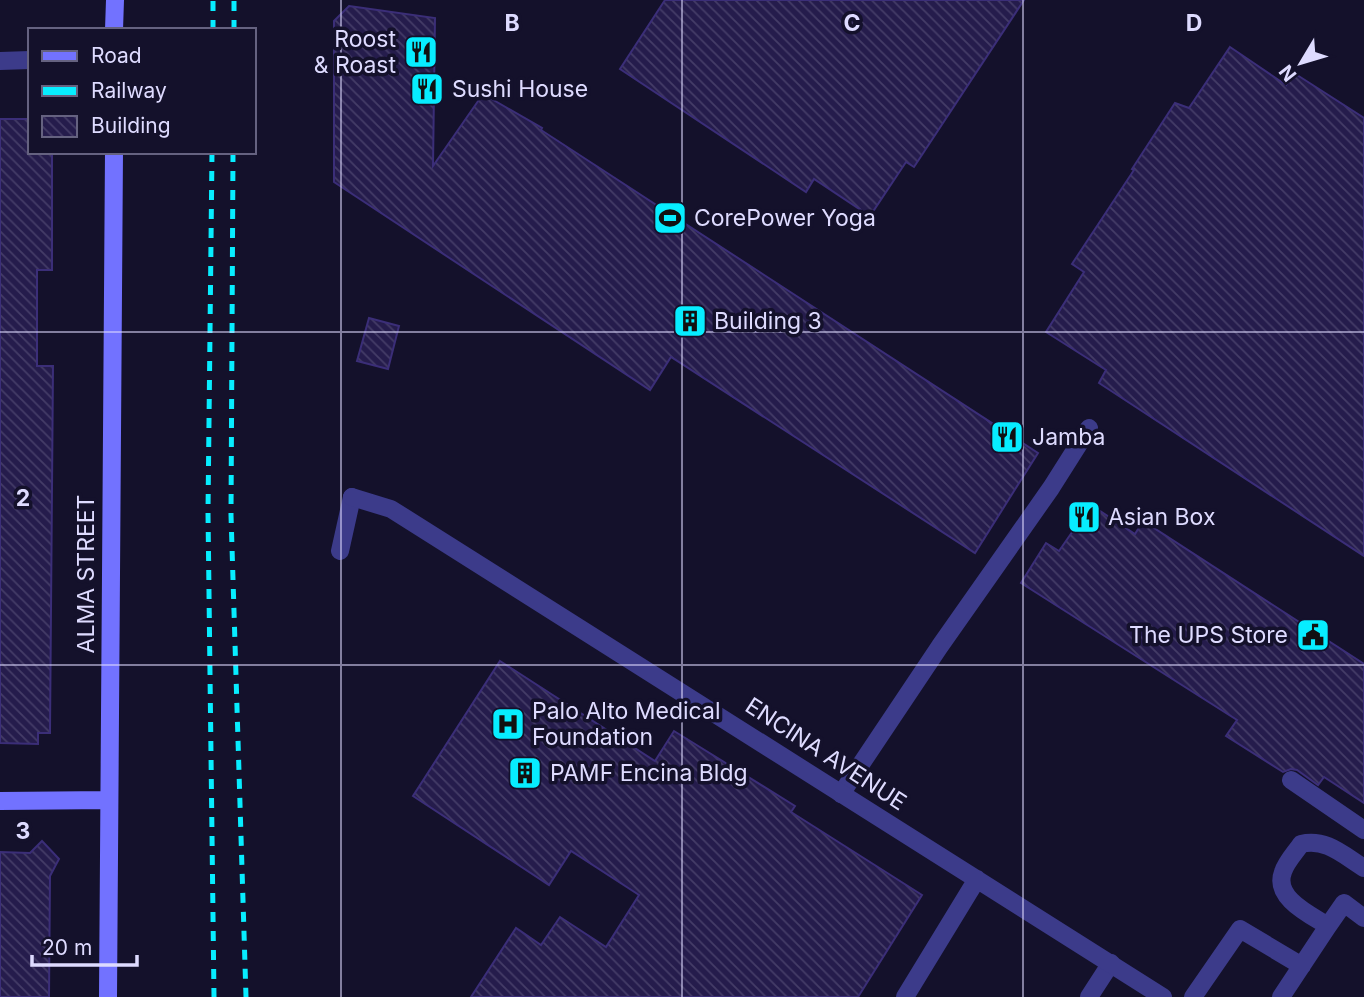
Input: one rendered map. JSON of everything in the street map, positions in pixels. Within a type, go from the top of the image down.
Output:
[{"type":"main road","points":[[114,28],[115,0]]},
{"type":"main road","name":"ALMA STREET","points":[[108,997],[114,154]]},
{"type":"main road","points":[[0,801],[108,800]]},
{"type":"street","points":[[0,61],[28,60]]},
{"type":"street","points":[[841,794],[940,646],[1051,488],[1089,428]]},
{"type":"street","name":"ENCINA AVENUE","points":[[340,551],[352,497],[391,509],[1163,997]]},
{"type":"street","points":[[1291,780],[1364,830]]},
{"type":"street","points":[[1328,926],[1294,904],[1282,889],[1282,873],[1301,844],[1314,841],[1325,843],[1364,868]]},
{"type":"street","points":[[905,997],[977,878]]},
{"type":"street","points":[[1286,995],[1344,903],[1364,918]]},
{"type":"street","points":[[1193,997],[1240,929],[1302,966]]},
{"type":"street","points":[[1089,997],[1111,963]]},
{"type":"building","points":[[665,0],[1024,0],[914,167],[906,162],[870,216],[814,179],[806,192],[620,69]]},
{"type":"building","name":"Building 3","points":[[349,6],[435,18],[433,166],[483,94],[542,128],[541,130],[1038,453],[975,553],[671,357],[650,390],[334,182],[334,21]]},
{"type":"building","points":[[1230,47],[1286,85],[1294,73],[1364,118],[1364,556],[1099,383],[1106,370],[1046,332],[1084,272],[1072,264],[1134,170],[1132,169],[1175,103],[1189,108]]},
{"type":"building","points":[[0,119],[28,119],[28,154],[52,154],[52,270],[37,270],[37,366],[53,366],[50,733],[38,733],[38,744],[0,743]]},
{"type":"building","points":[[369,318],[399,326],[388,369],[357,361]]},
{"type":"building","points":[[1091,505],[1135,534],[1143,521],[1364,664],[1364,803],[1324,777],[1318,785],[1297,770],[1283,772],[1226,736],[1237,720],[1021,583],[1046,543],[1059,551]]},
{"type":"building","points":[[500,661],[655,761],[674,731],[795,806],[791,812],[922,895],[858,997],[471,997],[516,928],[541,945],[560,917],[606,947],[639,895],[571,851],[549,885],[413,796]]},
{"type":"building","points":[[42,841],[59,859],[50,876],[49,997],[0,997],[0,852],[30,853]]},
{"type":"railway","points":[[213,0],[213,28]]},
{"type":"railway","points":[[234,0],[234,28]]},
{"type":"railway","points":[[212,154],[208,512],[214,997]]},
{"type":"railway","points":[[233,154],[231,515],[246,997]]},
{"type":"place","name":"Roost & Roast","points":[[421,52]]},
{"type":"place","name":"Sushi House","points":[[427,89]]},
{"type":"place","name":"CorePower Yoga","points":[[670,218]]},
{"type":"place","name":"Building 3","points":[[690,321]]},
{"type":"place","name":"Jamba","points":[[1007,437]]},
{"type":"place","name":"Asian Box","points":[[1084,517]]},
{"type":"place","name":"The UPS Store","points":[[1313,635]]},
{"type":"place","name":"Palo Alto Medical Foundation","points":[[508,724]]},
{"type":"place","name":"PAMF Encina Bldg","points":[[525,773]]}]
